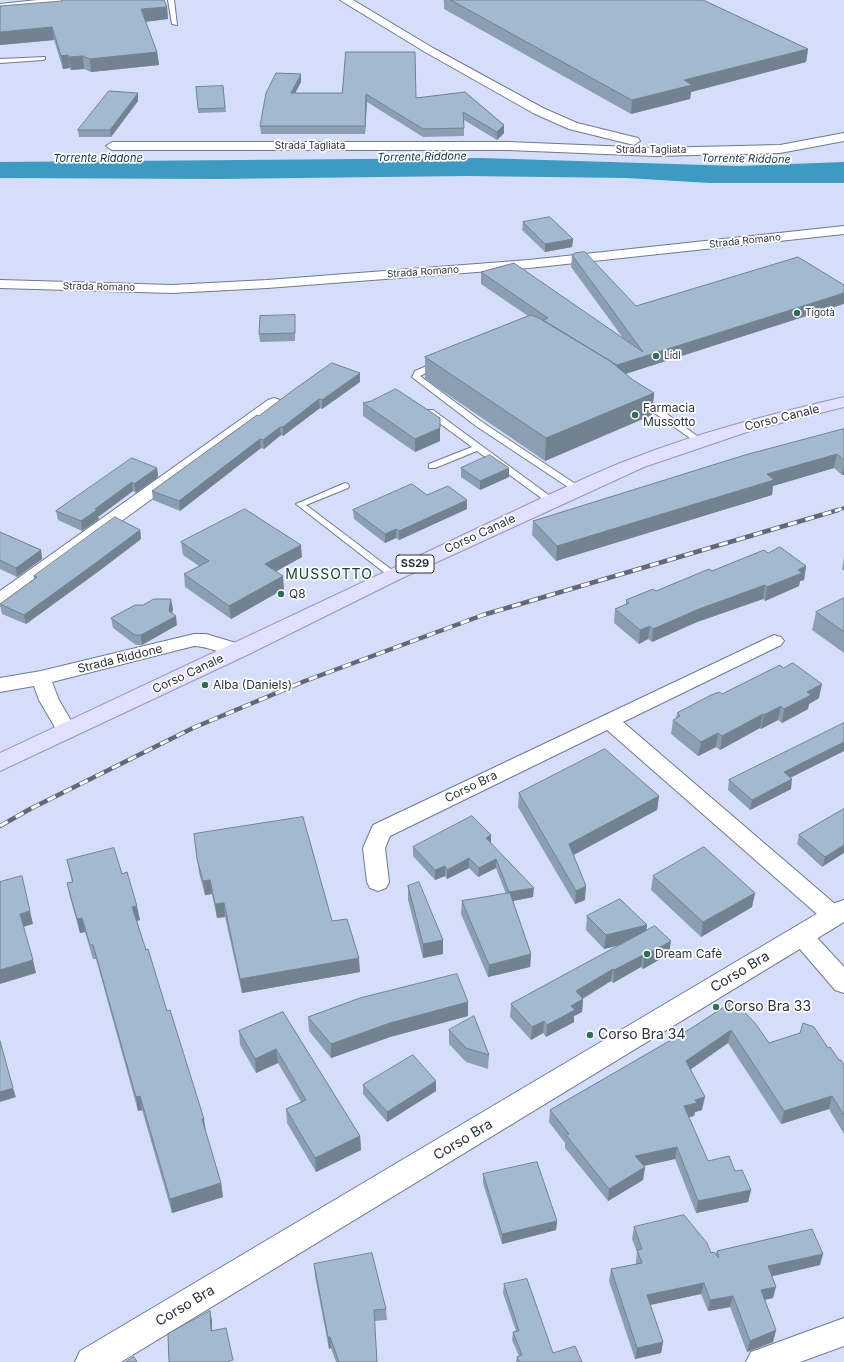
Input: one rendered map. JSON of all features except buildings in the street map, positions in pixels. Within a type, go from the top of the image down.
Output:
[{"type":"main road","name":"Corso Canale","points":[[0,763],[239,650],[393,575],[577,489],[637,463],[700,440],[747,426],[844,402]]},
{"type":"street","points":[[0,8],[54,5],[67,0]]},
{"type":"street","name":"Strada Tagliata","points":[[346,0],[429,50],[539,111],[555,118],[607,136],[652,144],[713,149]]},
{"type":"street","name":"Strada Tagliata","points":[[542,141],[555,133],[559,128],[555,118]]},
{"type":"street","name":"Strada Tagliata","points":[[508,146],[594,132]]},
{"type":"street","name":"Strada Tagliata","points":[[588,149],[600,143],[607,136]]},
{"type":"street","name":"Strada Tagliata","points":[[112,146],[508,146],[654,152],[713,149],[780,149],[844,137]]},
{"type":"street","name":"Strada Romano","points":[[0,284],[172,289],[267,284],[529,264],[844,230]]},
{"type":"street","points":[[0,600],[274,403]]},
{"type":"street","name":"Strada Riddone","points":[[0,685],[42,678],[194,640],[206,640],[239,650]]},
{"type":"street","name":"Corso Bra","points":[[378,882],[374,848],[381,831],[774,641]]},
{"type":"street","points":[[42,678],[49,700],[67,731]]},
{"type":"street","name":"Corso Bra","points":[[91,1362],[839,913],[609,721]]},
{"type":"street","points":[[801,935],[844,983]]},
{"type":"street","points":[[761,1362],[844,1332]]},
{"type":"lane","points":[[171,0],[175,24]]},
{"type":"lane","points":[[0,61],[43,58]]},
{"type":"lane","points":[[445,362],[418,373],[416,377],[479,424],[577,489]]},
{"type":"lane","points":[[632,393],[700,440]]},
{"type":"lane","points":[[421,406],[551,501]]},
{"type":"lane","points":[[432,466],[479,447]]},
{"type":"lane","points":[[344,486],[300,504],[393,575]]},
{"type":"water","points":[[481,158],[738,166],[844,162],[844,183],[710,183],[626,178],[466,176],[218,179],[0,178],[0,162]]},
{"type":"railway","points":[[838,510],[844,508]]},
{"type":"railway","points":[[0,826],[30,809],[193,728],[305,681],[483,615],[838,510]]},
{"type":"place","name":"Tigotà","points":[[797,313]]},
{"type":"place","name":"Lidl","points":[[656,356]]},
{"type":"place","name":"Farmacia Mussotto","points":[[635,415]]},
{"type":"place","name":"Q8","points":[[281,594]]},
{"type":"place","name":"Alba (Daniels)","points":[[205,685]]},
{"type":"place","name":"Dream Cafè","points":[[647,954]]},
{"type":"place","name":"Corso Bra 33","points":[[716,1007]]},
{"type":"place","name":"Corso Bra 34","points":[[590,1035]]},
{"type":"district","name":"MUSSOTTO","points":[[329,575]]},
{"type":"water label","name":"Torrente Riddone","points":[[422,157]]},
{"type":"water label","name":"Torrente Riddone","points":[[98,159]]},
{"type":"water label","name":"Torrente Riddone","points":[[746,159]]}]
